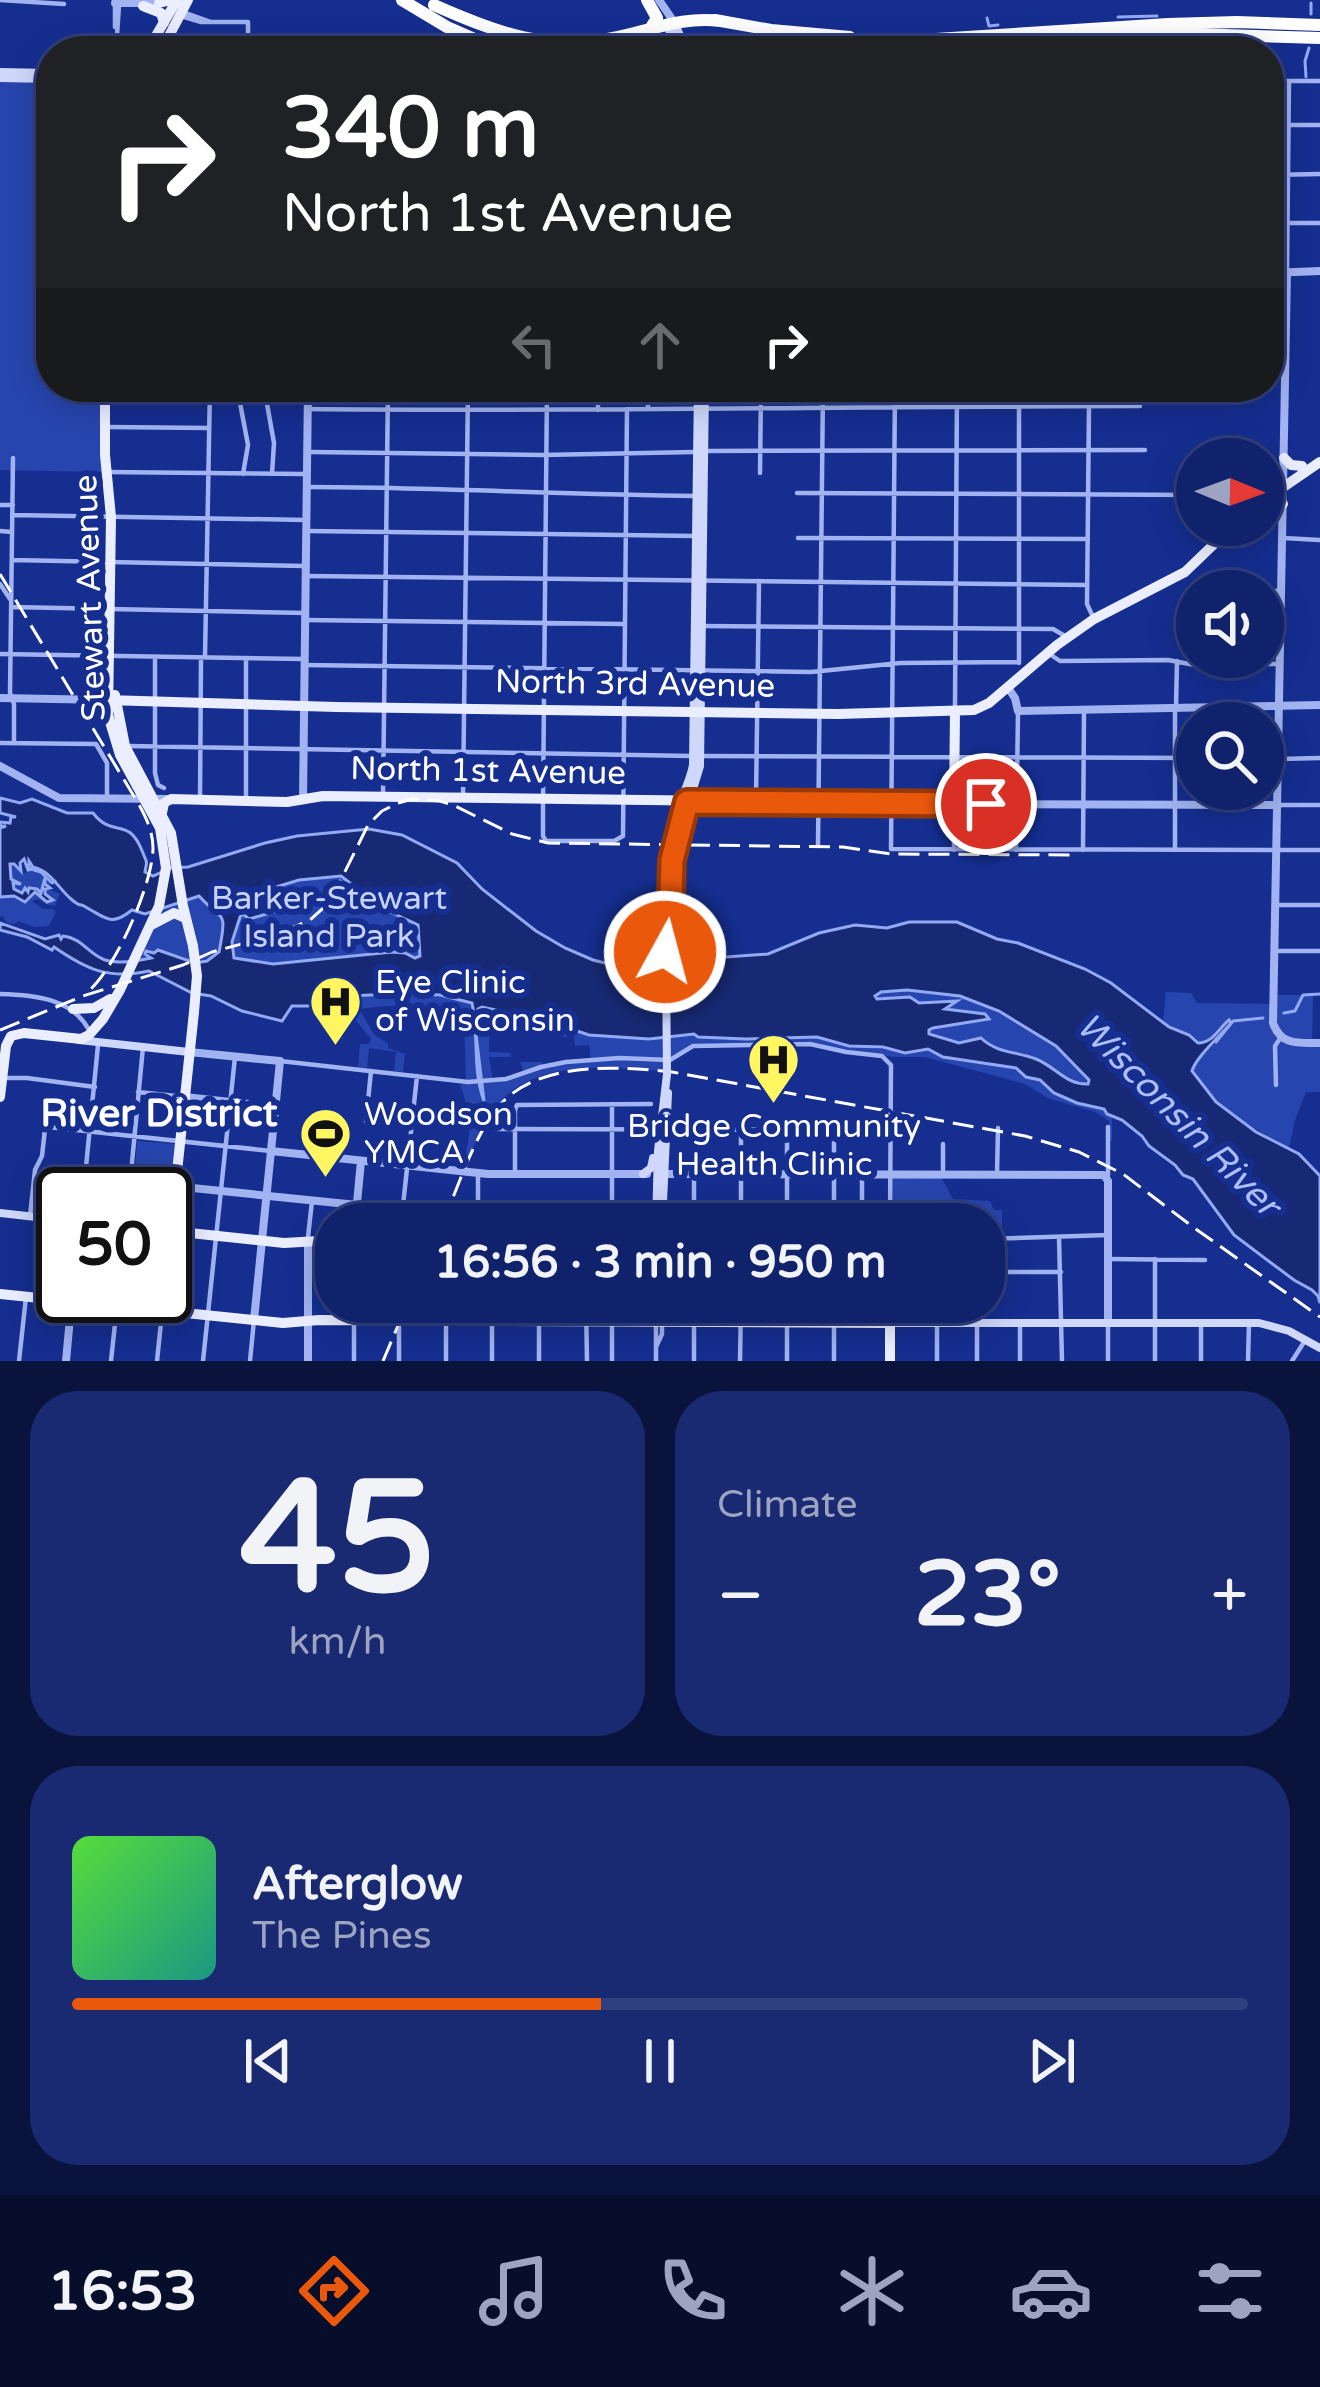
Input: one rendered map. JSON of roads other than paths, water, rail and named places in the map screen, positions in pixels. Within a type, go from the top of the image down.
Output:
[{"type":"highway","points":[[402,0],[466,36]]},
{"type":"highway","points":[[655,2],[677,17],[720,21]]},
{"type":"highway","points":[[650,29],[657,18],[655,2]]},
{"type":"highway","points":[[430,3],[514,36]]},
{"type":"highway","points":[[430,3],[500,36]]},
{"type":"highway","points":[[618,36],[697,18],[833,36]]},
{"type":"highway","points":[[975,36],[1191,23],[1320,25]]},
{"type":"highway","points":[[1168,36],[1320,39]]},
{"type":"main road","points":[[137,2],[172,22]]},
{"type":"main road","points":[[671,24],[677,36]]},
{"type":"main road","points":[[0,75],[36,76]]},
{"type":"main road","name":"Stewart Avenue","points":[[108,402],[114,517],[111,700],[121,746],[150,799]]},
{"type":"main road","points":[[659,1203],[667,1074],[662,888],[684,802],[698,777],[701,402]]},
{"type":"main road","points":[[700,536],[701,452]]},
{"type":"main road","points":[[1284,458],[1292,466],[1302,466]]},
{"type":"main road","points":[[1284,481],[1320,459]]},
{"type":"main road","points":[[1284,481],[1320,459]]},
{"type":"main road","points":[[954,804],[955,728],[965,711],[989,703],[1008,688],[1022,667],[1126,600],[1183,573],[1212,546]]},
{"type":"main road","name":"North 3rd Avenue","points":[[111,700],[384,708],[965,711]]},
{"type":"main road","points":[[955,728],[965,711]]},
{"type":"main road","name":"Stewart Avenue","points":[[121,746],[150,799]]},
{"type":"main road","points":[[162,812],[167,794]]},
{"type":"main road","name":"North 1st Avenue","points":[[167,794],[246,801],[323,796],[954,804]]},
{"type":"main road","points":[[98,1043],[104,1018],[155,913],[171,866],[171,832],[150,799]]},
{"type":"main road","points":[[150,799],[184,912],[197,976],[177,1167]]},
{"type":"main road","points":[[148,928],[184,912]]},
{"type":"main road","points":[[73,1010],[96,1008],[118,993]]},
{"type":"main road","points":[[0,1097],[6,1046],[13,1035],[189,1052]]},
{"type":"main road","points":[[643,1174],[652,1168],[662,1130]]},
{"type":"main road","points":[[0,1213],[36,1217]]},
{"type":"main road","points":[[192,1233],[315,1242]]},
{"type":"main road","points":[[0,1294],[36,1297]]},
{"type":"main road","points":[[192,1314],[326,1323]]},
{"type":"main road","points":[[890,1323],[890,1361]]},
{"type":"main road","points":[[1005,1323],[1249,1323],[1277,1327],[1320,1348]]},
{"type":"street","points":[[0,0],[64,4]]},
{"type":"street","points":[[116,36],[118,2],[137,2],[172,22],[248,22],[248,36]]},
{"type":"street","points":[[655,2],[671,24]]},
{"type":"street","points":[[655,2],[671,24]]},
{"type":"street","points":[[1284,81],[1320,81]]},
{"type":"street","points":[[1284,458],[1289,81]]},
{"type":"street","points":[[1288,125],[1320,125]]},
{"type":"street","points":[[1284,175],[1320,174]]},
{"type":"street","points":[[1288,223],[1320,223]]},
{"type":"street","points":[[1284,272],[1320,271]]},
{"type":"street","points":[[200,800],[210,402]]},
{"type":"street","points":[[240,402],[248,445],[243,474]]},
{"type":"street","points":[[267,402],[274,443],[272,474]]},
{"type":"street","points":[[303,800],[308,402]]},
{"type":"street","points":[[382,797],[388,402]]},
{"type":"street","points":[[463,798],[467,402]]},
{"type":"street","points":[[547,402],[544,840],[621,839],[627,409]]},
{"type":"street","points":[[598,402],[598,410]]},
{"type":"street","points":[[648,402],[648,409]]},
{"type":"street","points":[[760,402],[760,473]]},
{"type":"street","points":[[818,845],[822,402]]},
{"type":"street","points":[[957,402],[956,663],[965,711]]},
{"type":"street","points":[[895,405],[891,849],[1320,850]]},
{"type":"street","points":[[0,654],[820,672],[892,664],[1022,667],[1019,406]]},
{"type":"street","points":[[1089,406],[1088,605],[1094,619]]},
{"type":"street","points":[[308,410],[1140,406]]},
{"type":"street","points":[[108,427],[209,428]]},
{"type":"street","points":[[307,452],[1144,450]]},
{"type":"street","points":[[6,698],[13,458]]},
{"type":"street","points":[[109,472],[307,474]]},
{"type":"street","points":[[307,487],[697,496]]},
{"type":"street","points":[[796,494],[1176,495]]},
{"type":"street","points":[[0,505],[13,505]]},
{"type":"street","points":[[12,515],[208,518],[386,532],[700,536]]},
{"type":"street","points":[[0,531],[12,532]]},
{"type":"street","points":[[798,538],[1088,539]]},
{"type":"street","points":[[1284,538],[1320,540]]},
{"type":"street","points":[[11,560],[207,564],[386,577],[1088,585]]},
{"type":"street","points":[[756,802],[759,581]]},
{"type":"street","points":[[0,584],[11,607]]},
{"type":"street","points":[[0,612],[11,607],[112,609],[625,625]]},
{"type":"street","points":[[699,626],[1054,628],[1067,638]]},
{"type":"street","points":[[1048,653],[1060,661],[1176,661]]},
{"type":"street","points":[[0,766],[59,798],[150,799],[167,794],[157,784],[155,773],[155,657]]},
{"type":"street","points":[[245,658],[246,801]]},
{"type":"street","points":[[1008,688],[1018,711],[1016,850]]},
{"type":"street","points":[[6,698],[111,700]]},
{"type":"street","points":[[6,698],[14,704],[14,743]]},
{"type":"street","points":[[1284,705],[1320,705]]},
{"type":"street","points":[[1018,711],[1176,707],[1175,850]]},
{"type":"street","points":[[1083,850],[1084,711]]},
{"type":"street","points":[[0,742],[96,744],[107,763],[107,798]]},
{"type":"street","points":[[121,746],[757,757],[1174,758]]},
{"type":"street","points":[[1284,759],[1320,758]]},
{"type":"street","points":[[140,775],[155,773]]},
{"type":"street","points":[[953,850],[954,804]]},
{"type":"street","name":"North 1st Avenue","points":[[954,804],[1175,804]]},
{"type":"street","name":"North 1st Avenue","points":[[1284,805],[1320,805]]},
{"type":"street","points":[[1278,810],[1273,1023],[1281,1037],[1292,1043],[1320,1043]]},
{"type":"street","points":[[1276,905],[1320,905]]},
{"type":"street","points":[[1275,951],[1320,951]]},
{"type":"street","points":[[0,994],[41,998],[73,1010],[98,1043],[87,1167]]},
{"type":"street","points":[[1276,1085],[1275,1046],[1281,1037]]},
{"type":"street","points":[[189,1052],[475,1082],[512,1078],[566,1062],[670,1060],[698,1046],[810,1044],[887,1059],[891,1065],[890,1203]]},
{"type":"street","points":[[131,1167],[143,1047]]},
{"type":"street","points":[[203,1361],[235,1057]]},
{"type":"street","points":[[250,1361],[280,1061]]},
{"type":"street","points":[[366,1121],[371,1071]]},
{"type":"street","points":[[403,1203],[417,1076]]},
{"type":"street","points":[[1,1078],[95,1087]]},
{"type":"street","points":[[139,1092],[276,1107]]},
{"type":"street","points":[[515,1174],[515,1107],[520,1104],[651,1104]]},
{"type":"street","points":[[612,1104],[612,1203]]},
{"type":"street","points":[[401,1120],[412,1121]]},
{"type":"street","points":[[30,1216],[35,1170],[47,1127],[478,1173],[1102,1175],[1108,1181]]},
{"type":"street","points":[[1108,1127],[1108,1361]]},
{"type":"street","points":[[997,1174],[998,1128]]},
{"type":"street","points":[[497,1130],[890,1130]]},
{"type":"street","points":[[694,1130],[694,1203]]},
{"type":"street","points":[[740,1203],[741,1130]]},
{"type":"street","points":[[787,1203],[788,1130]]},
{"type":"street","points":[[834,1130],[834,1203]]},
{"type":"street","points":[[943,1174],[944,1144]]},
{"type":"street","points":[[357,1203],[362,1161]]},
{"type":"street","points":[[478,1173],[478,1203]]},
{"type":"street","points":[[862,1174],[862,1203]]},
{"type":"street","points":[[192,1188],[334,1203]]},
{"type":"street","points":[[308,1361],[312,1201]]},
{"type":"street","points":[[1005,1238],[1108,1235]]},
{"type":"street","points":[[1059,1237],[1062,1361]]},
{"type":"street","points":[[1108,1259],[1205,1260]]},
{"type":"street","points":[[1154,1361],[1155,1259]]},
{"type":"street","points":[[1005,1272],[1061,1272]]},
{"type":"street","points":[[19,1361],[26,1297]]},
{"type":"street","points":[[66,1361],[70,1323]]},
{"type":"street","points":[[111,1361],[115,1323]]},
{"type":"street","points":[[157,1361],[161,1323]]},
{"type":"street","points":[[354,1323],[354,1361]]},
{"type":"street","points":[[398,1323],[399,1361]]},
{"type":"street","points":[[446,1323],[446,1361]]},
{"type":"street","points":[[492,1323],[492,1361]]},
{"type":"street","points":[[539,1323],[539,1361]]},
{"type":"street","points":[[586,1323],[586,1361]]},
{"type":"street","points":[[612,1323],[612,1361]]},
{"type":"street","points":[[656,1361],[659,1323]]},
{"type":"street","points":[[694,1323],[694,1361]]},
{"type":"street","points":[[740,1323],[740,1361]]},
{"type":"street","points":[[787,1323],[787,1361]]},
{"type":"street","points":[[834,1323],[834,1361]]},
{"type":"street","points":[[937,1323],[937,1361]]},
{"type":"street","points":[[977,1323],[977,1361]]},
{"type":"street","points":[[1020,1323],[1021,1361]]},
{"type":"street","points":[[1201,1323],[1201,1361]]},
{"type":"street","points":[[1248,1361],[1249,1323]]},
{"type":"street","points":[[1292,1361],[1306,1340]]},
{"type":"water","points":[[0,798],[20,803],[32,799],[67,813],[93,813],[132,834],[146,861],[145,872],[153,876],[297,836],[369,829],[402,835],[457,863],[536,931],[565,948],[613,965],[768,954],[819,933],[855,925],[887,928],[909,922],[957,922],[1085,969],[1198,1043],[1212,1038],[1229,1020],[1192,1071],[1216,1102],[1256,1132],[1299,1154],[1320,1176],[1320,1303],[1312,1290],[1234,1235],[1193,1179],[1122,1120],[1054,1093],[1016,1068],[943,1057],[928,1049],[905,1053],[817,1037],[589,1035],[482,1007],[475,1026],[472,1003],[440,995],[352,996],[330,1006],[292,1006],[282,1021],[242,1011],[149,971],[98,971],[54,947],[0,930],[0,923],[45,939],[69,937],[111,961],[151,958],[146,951],[158,950],[195,963],[219,952],[223,921],[199,896],[145,914],[132,910],[119,918],[105,918],[75,902],[29,861],[33,869],[28,870],[24,859],[21,871],[10,864],[11,879],[21,884],[13,883],[14,889],[22,893],[25,888],[28,892],[37,889],[41,893],[45,878],[50,888],[45,894],[53,900],[47,902],[35,892],[25,902],[14,896],[0,897],[0,828],[6,826],[0,822],[10,823],[16,817],[0,813]],"holes":[[[341,876],[382,908],[418,925],[420,956],[392,952],[273,964],[234,958],[232,942],[243,914],[249,919],[284,909],[291,902],[288,895],[261,899],[256,893],[299,880]],[[907,990],[960,996],[999,1011],[1056,1046],[1088,1084],[1073,1082],[1036,1059],[1001,1050],[981,1038],[959,1043],[929,1034],[933,1028],[989,1019],[985,1014],[945,1009],[957,1001],[919,1003],[910,997],[875,996]]]},
{"type":"water","points":[[475,1028],[484,1101],[478,1077]]},
{"type":"waterway","points":[[1311,3],[1311,14]]},
{"type":"waterway","points":[[1118,17],[1157,16]]},
{"type":"waterway","points":[[987,18],[989,26],[998,25]]},
{"type":"waterway","points":[[1306,77],[1309,48]]},
{"type":"waterway","name":"Wisconsin River","points":[[34,870],[55,881]]},
{"type":"waterway","points":[[1284,1013],[1295,1011],[1303,995],[1320,994]]},
{"type":"waterway","points":[[1216,1042],[1233,1021],[1263,1018]]},
{"type":"railway","points":[[0,574],[138,803],[152,836],[151,864],[130,927],[108,967],[85,994]]},
{"type":"railway","points":[[0,1030],[83,996],[310,920],[330,902],[368,825],[382,811],[413,799],[440,801],[512,834],[548,843],[1072,855]]},
{"type":"railway","points":[[451,1203],[494,1112],[530,1083],[601,1068],[672,1072],[1025,1136],[1079,1152],[1123,1174],[1320,1317]]},
{"type":"railway","points":[[383,1361],[399,1323]]},
{"type":"place","name":"Eye Clinic of Wisconsin","points":[[336,1047]]},
{"type":"place","name":"Bridge Community Health Clinic","points":[[774,1105]]},
{"type":"place","name":"Woodson YMCA","points":[[325,1179]]},
{"type":"district","name":"River District","points":[[159,1113]]},
{"type":"park label","name":"Barker-Stewart Island Park","points":[[329,917]]}]
